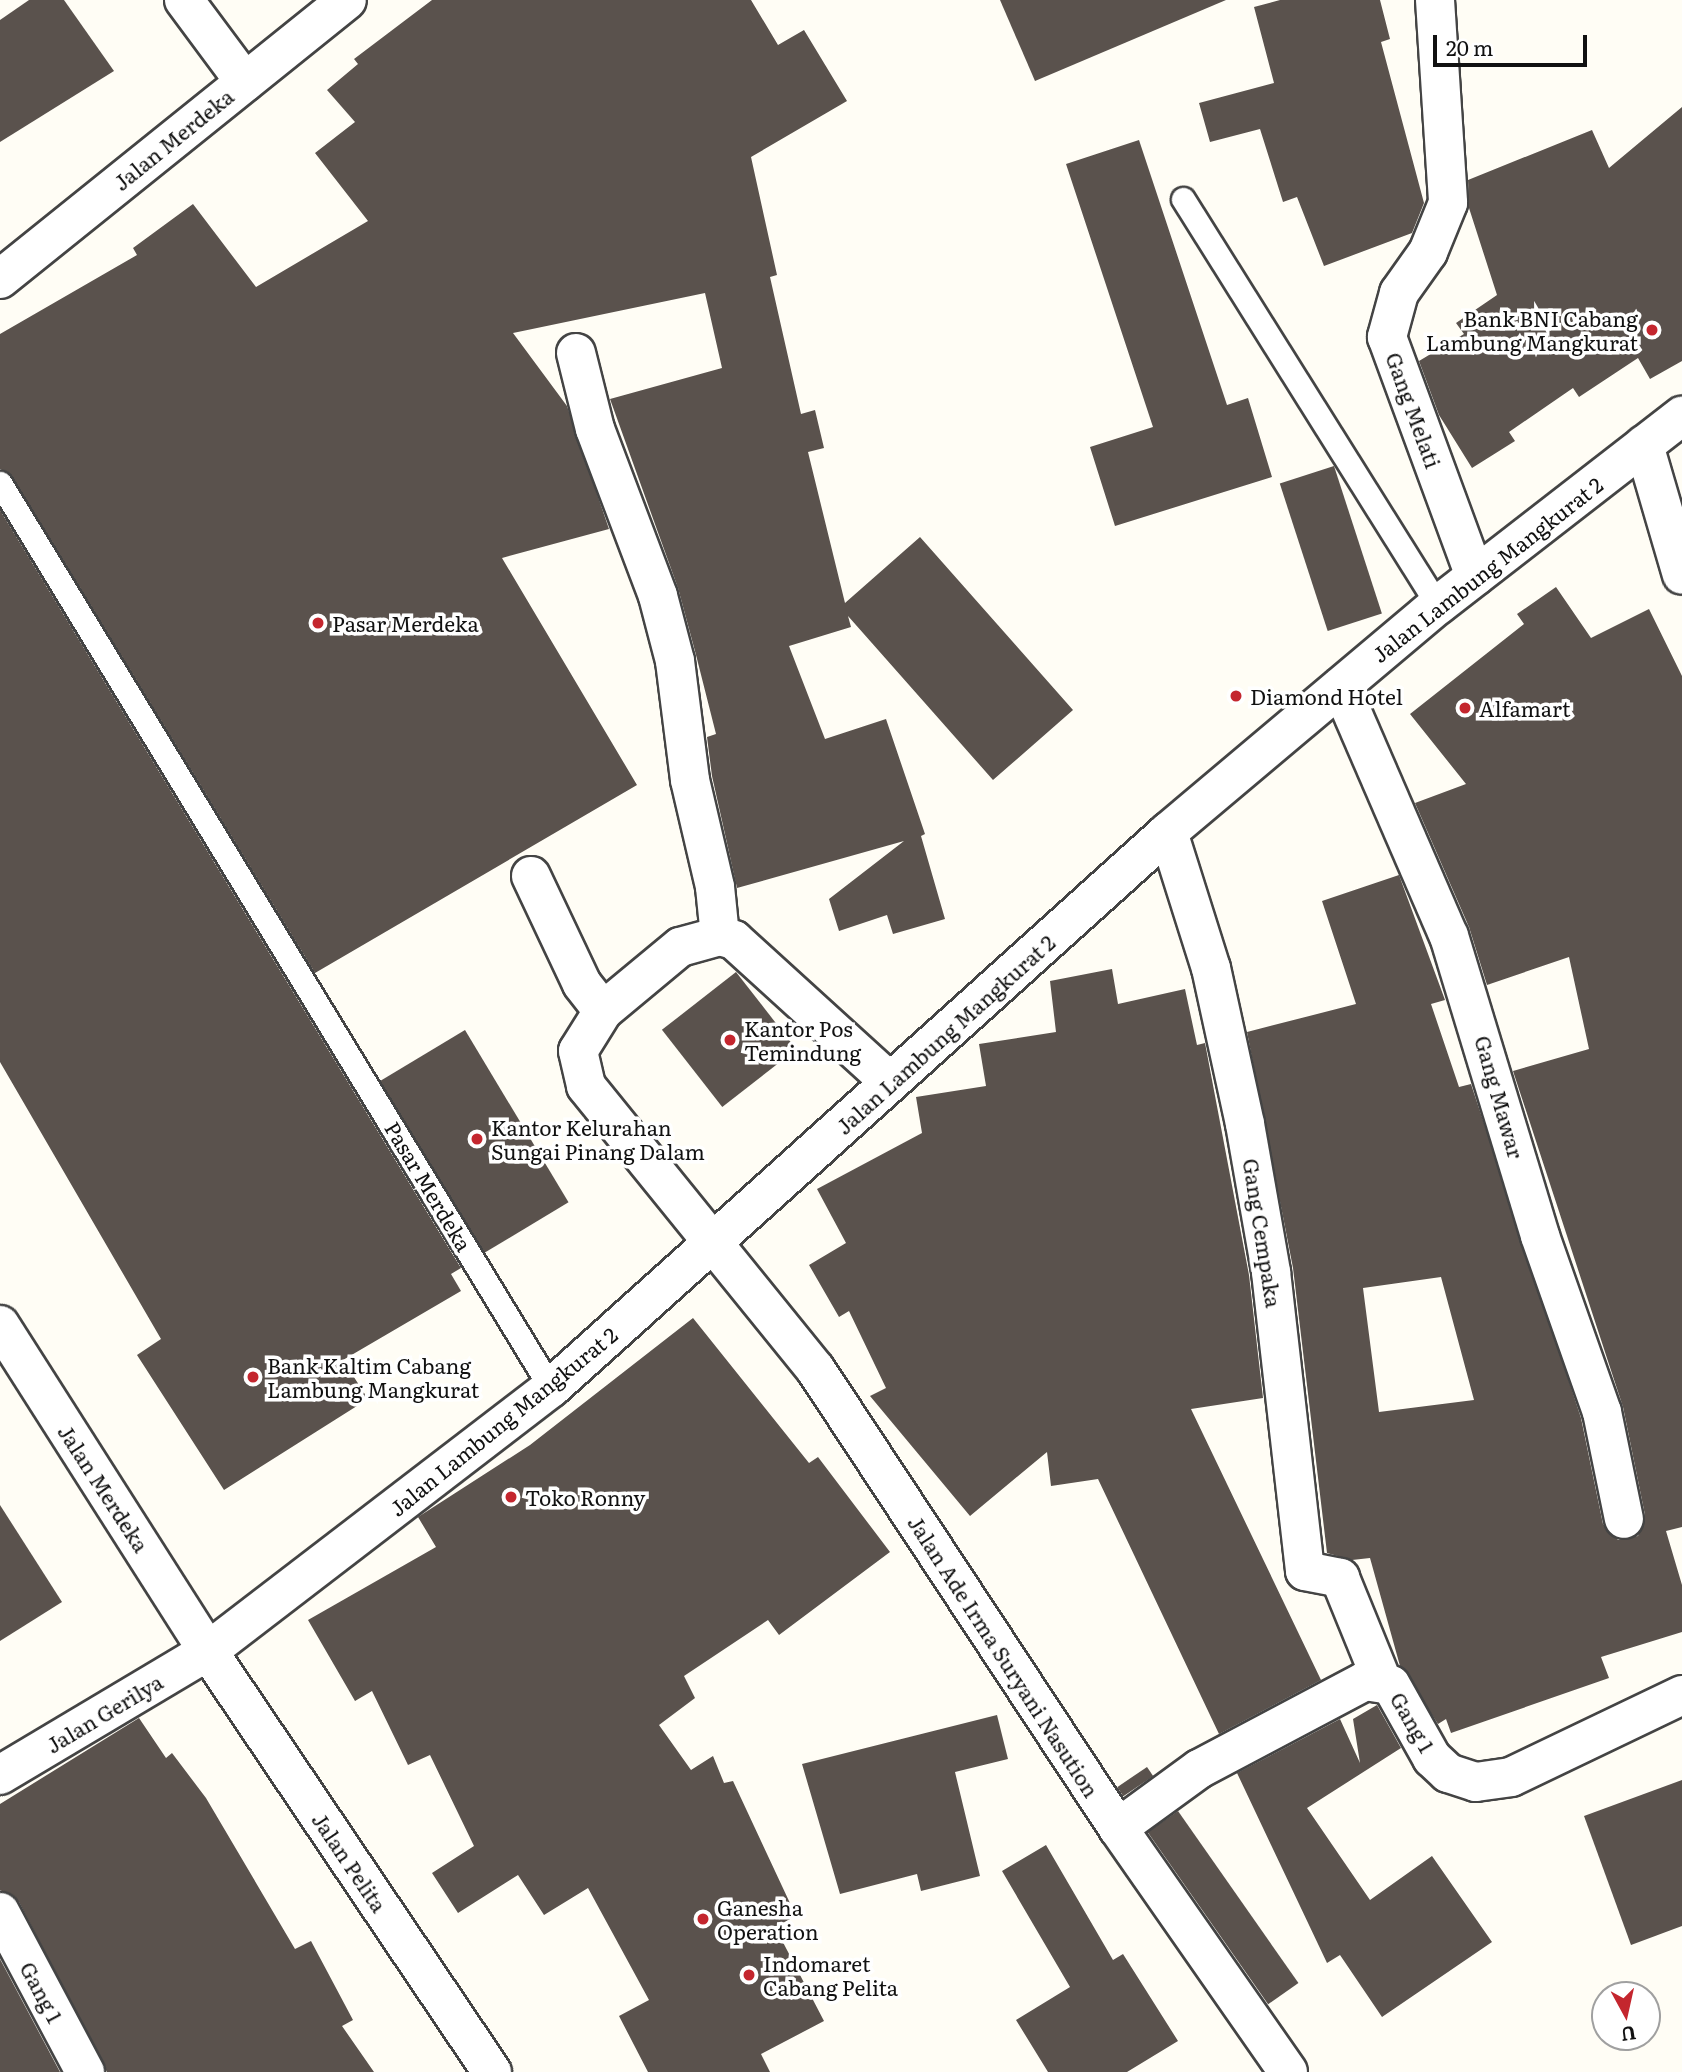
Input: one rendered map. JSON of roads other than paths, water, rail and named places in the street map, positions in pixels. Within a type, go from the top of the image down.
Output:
[{"type":"street","points":[[184,0],[245,82]]},
{"type":"street","name":"Jalan Merdeka","points":[[0,279],[347,0]]},
{"type":"street","name":"Gang Melati","points":[[1435,0],[1448,202],[1428,252],[1399,293],[1387,337],[1475,576]]},
{"type":"street","points":[[576,353],[595,429],[658,596],[675,661],[690,780],[715,887],[720,936],[734,940],[890,1082]]},
{"type":"street","name":"Jalan Lambung Mangkurat 2","points":[[208,1651],[551,1388],[717,1243],[890,1082],[1168,832],[1475,576],[1682,416]]},
{"type":"street","points":[[1644,445],[1682,575]]},
{"type":"street","name":"Gang Mawar","points":[[1341,687],[1449,936],[1540,1236],[1602,1412],[1624,1519]]},
{"type":"street","name":"Gang Cempaka","points":[[1168,832],[1211,968],[1245,1124],[1271,1272],[1305,1570],[1340,1578],[1382,1681]]},
{"type":"street","points":[[531,876],[582,984],[603,1011]]},
{"type":"street","name":"Jalan Ade Irma Suryani Nasution","points":[[720,936],[680,947],[603,1011],[578,1051],[586,1086],[717,1243],[816,1370],[1118,1828],[1288,2072]]},
{"type":"street","name":"Jalan Merdeka","points":[[0,1325],[208,1651]]},
{"type":"street","name":"Jalan Gerilya","points":[[0,1775],[208,1651]]},
{"type":"street","name":"Jalan Pelita","points":[[208,1651],[492,2072]]},
{"type":"street","name":"Gang 1","points":[[1118,1828],[1199,1769],[1365,1681],[1382,1681],[1397,1693],[1432,1758],[1448,1773],[1476,1783],[1511,1777],[1682,1695]]},
{"type":"street","name":"Gang 1","points":[[0,1912],[85,2072]]},
{"type":"lane","points":[[1183,199],[1438,606]]},
{"type":"lane","name":"Pasar Merdeka","points":[[0,482],[551,1388]]},
{"type":"place","name":"Bank BNI Cabang Lambung Mangkurat","points":[[1652,330]]},
{"type":"place","name":"Pasar Merdeka","points":[[318,623]]},
{"type":"place","name":"Diamond Hotel","points":[[1236,696]]},
{"type":"place","name":"Alfamart","points":[[1465,708]]},
{"type":"place","name":"Kantor Pos Temindung","points":[[730,1040]]},
{"type":"place","name":"Kantor Kelurahan Sungai Pinang Dalam","points":[[477,1139]]},
{"type":"place","name":"Bank Kaltim Cabang Lambung Mangkurat","points":[[253,1377]]},
{"type":"place","name":"Toko Ronny","points":[[511,1497]]},
{"type":"place","name":"Ganesha Operation","points":[[703,1919]]},
{"type":"place","name":"Indomaret Cabang Pelita","points":[[749,1975]]}]
